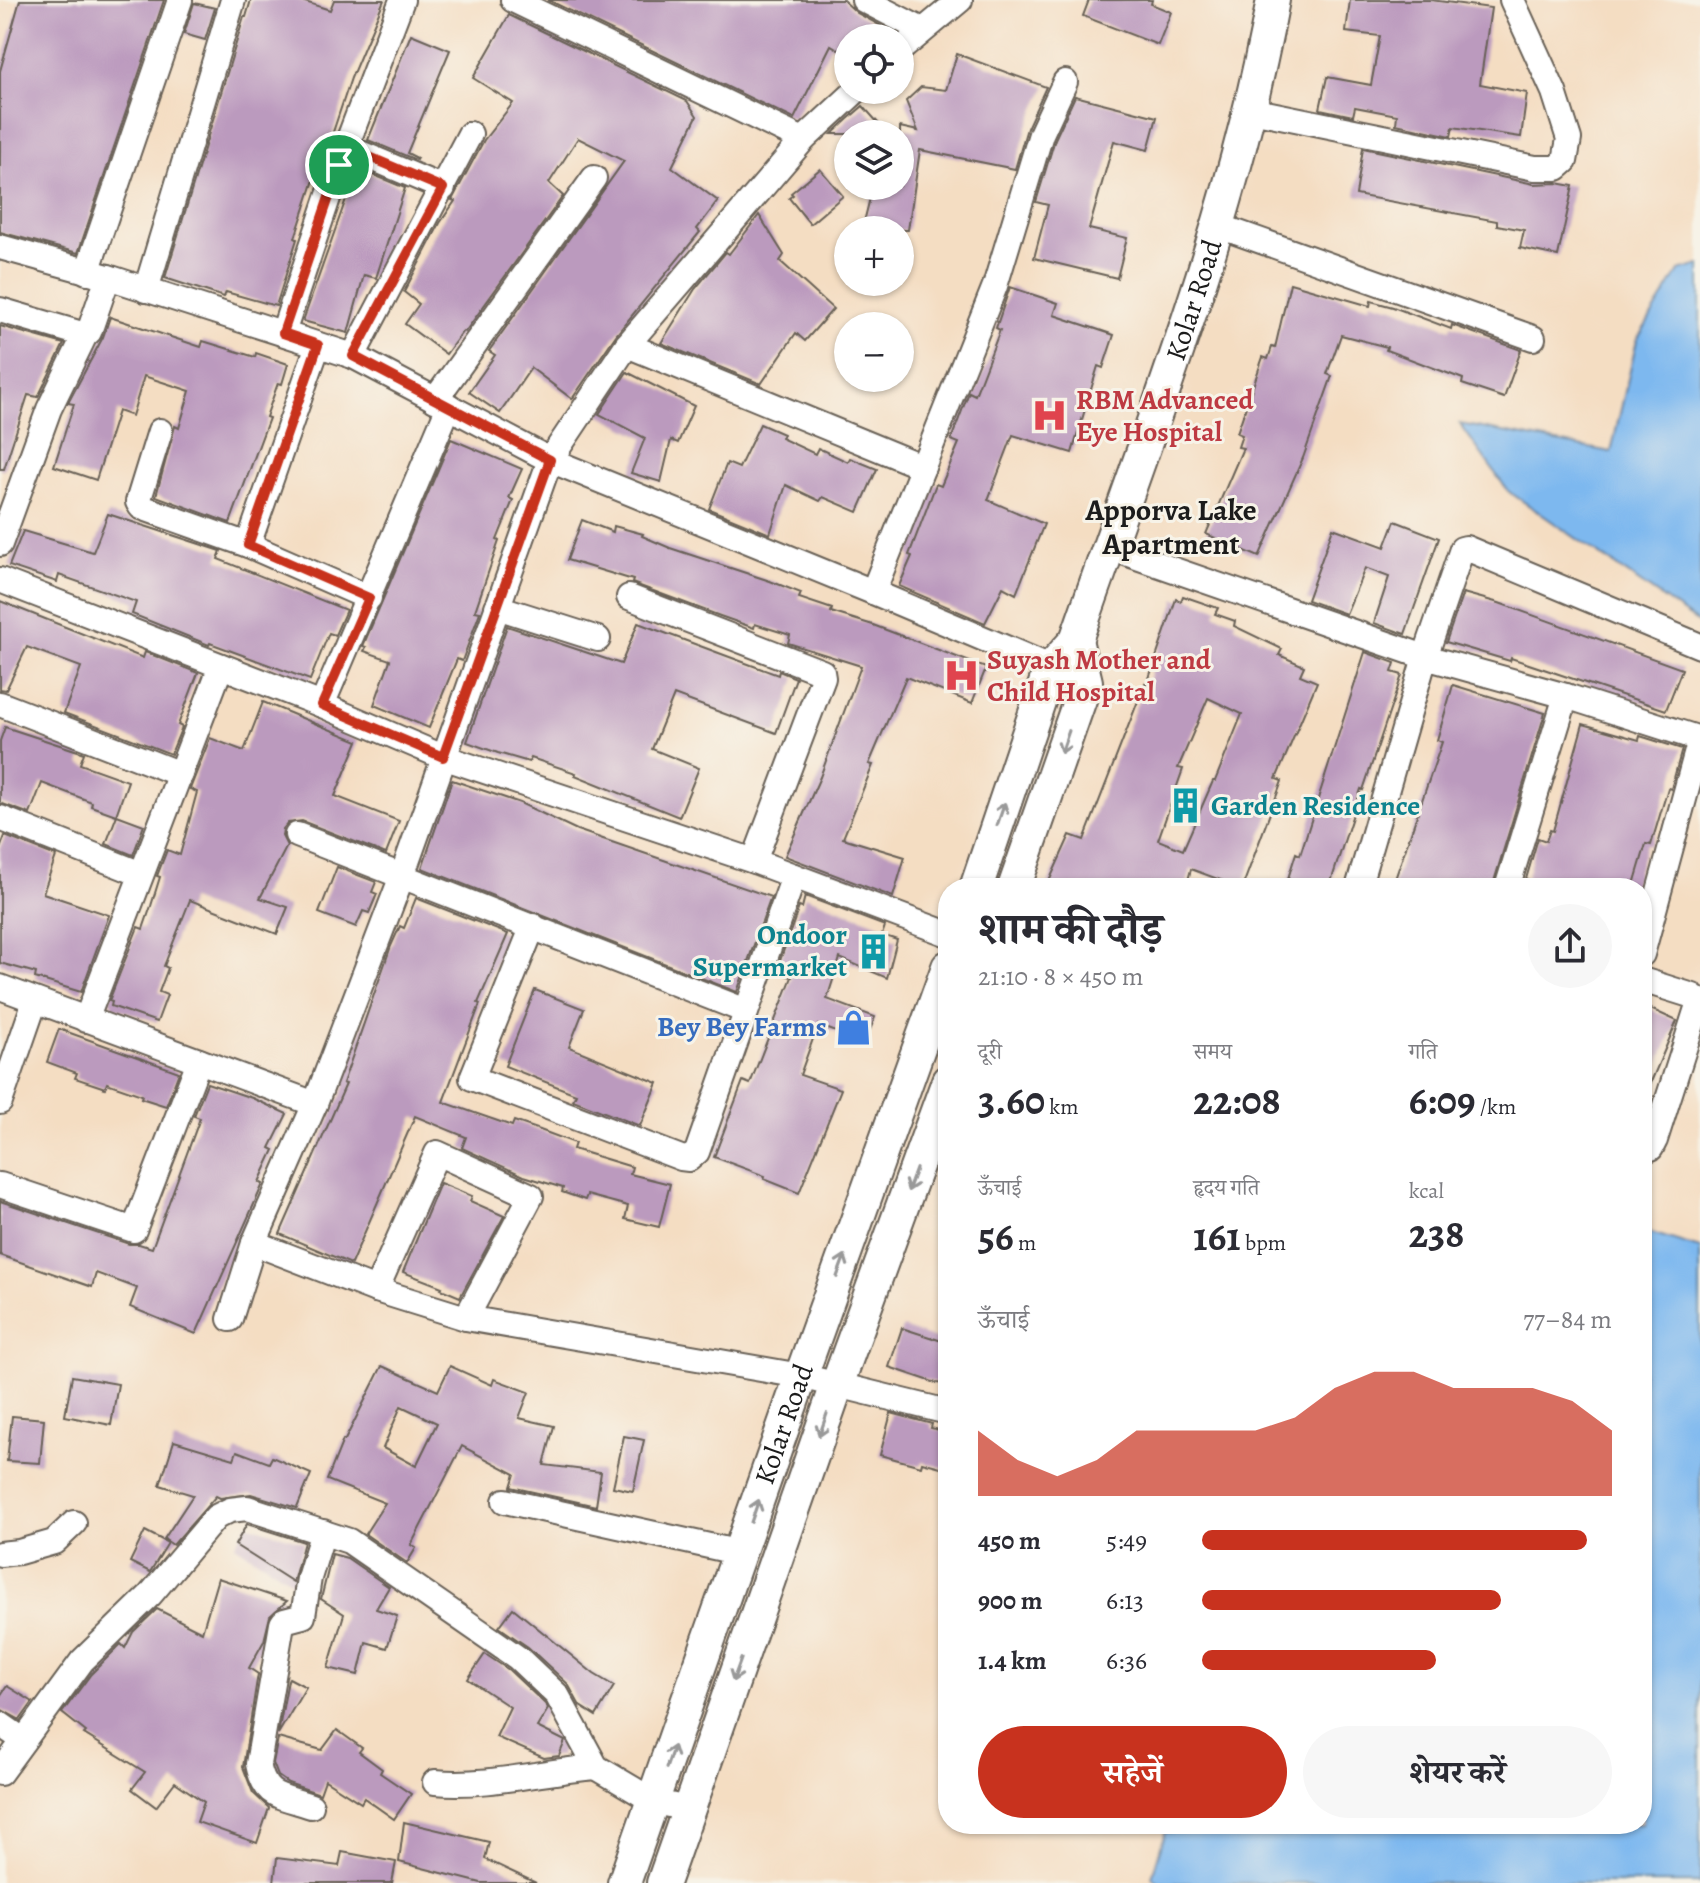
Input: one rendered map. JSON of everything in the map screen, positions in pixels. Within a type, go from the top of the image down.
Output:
[{"type":"main road","name":"Kolar Road","points":[[979,878],[1050,669],[1076,640],[1219,226],[1258,83],[1273,0]]},
{"type":"main road","points":[[1017,878],[1086,682],[1076,640]]},
{"type":"main road","name":"Kolar Road","points":[[624,1883],[938,995]]},
{"type":"main road","name":"Kolar Road","points":[[663,1883],[837,1385],[938,1108]]},
{"type":"street","points":[[0,544],[6,509],[49,409],[89,332],[98,275],[180,0]]},
{"type":"street","points":[[146,290],[233,0]]},
{"type":"street","points":[[283,333],[346,147],[402,0]]},
{"type":"street","points":[[513,0],[803,140]]},
{"type":"street","points":[[864,0],[922,30]]},
{"type":"street","points":[[914,37],[960,0]]},
{"type":"street","points":[[1251,110],[1535,168],[1557,168],[1565,161],[1569,139],[1554,92],[1512,0]]},
{"type":"street","points":[[873,592],[995,286],[1041,134],[1065,82]]},
{"type":"street","points":[[230,1319],[254,1243],[315,1104],[402,876],[550,460],[627,345],[803,140],[842,104]]},
{"type":"street","points":[[353,356],[470,134]]},
{"type":"street","points":[[346,147],[443,188]]},
{"type":"street","points":[[322,705],[369,598],[442,403],[594,178]]},
{"type":"street","points":[[1219,226],[1533,338]]},
{"type":"street","points":[[0,247],[353,356],[550,460],[1086,682]]},
{"type":"street","points":[[0,310],[85,335]]},
{"type":"street","points":[[248,545],[318,345]]},
{"type":"street","points":[[627,345],[923,467]]},
{"type":"street","points":[[160,431],[138,505],[248,545],[369,598]]},
{"type":"street","points":[[1108,547],[1425,657],[1566,696],[1700,739],[1652,917]]},
{"type":"street","points":[[1361,878],[1459,552],[1466,548],[1700,646]]},
{"type":"street","points":[[0,580],[322,705],[443,757],[754,861],[938,930]]},
{"type":"street","points":[[629,597],[822,672],[823,678],[754,861]]},
{"type":"street","points":[[497,607],[598,639]]},
{"type":"street","points":[[86,1020],[221,666]]},
{"type":"street","points":[[1510,878],[1566,696]]},
{"type":"street","points":[[0,704],[180,774]]},
{"type":"street","points":[[0,818],[141,874]]},
{"type":"street","points":[[297,835],[746,1011]]},
{"type":"street","points":[[533,926],[472,1078],[689,1159],[697,1152],[794,876]]},
{"type":"street","points":[[1652,983],[1693,996],[1698,1005],[1652,1146]]},
{"type":"street","points":[[0,987],[315,1104]]},
{"type":"street","points":[[0,1102],[35,1001]]},
{"type":"street","points":[[0,1185],[134,1230],[199,1061]]},
{"type":"street","points":[[376,1290],[437,1153],[531,1196],[466,1318]]},
{"type":"street","points":[[254,1243],[376,1290],[466,1318],[801,1376],[938,1410]]},
{"type":"street","points":[[505,1501],[741,1553]]},
{"type":"street","points":[[0,1773],[82,1661],[150,1595],[216,1517],[230,1510],[247,1508],[349,1541],[518,1658],[557,1695],[596,1767],[655,1802],[688,1809]]},
{"type":"street","points":[[0,1554],[54,1542],[74,1523]]},
{"type":"street","points":[[311,1806],[267,1790],[258,1764],[282,1624],[303,1616],[309,1578],[323,1532]]},
{"type":"street","points":[[0,1724],[23,1740]]},
{"type":"street","points":[[435,1782],[484,1782],[596,1767]]},
{"type":"water","points":[[1700,265],[1700,624],[1508,491],[1460,424],[1611,452],[1637,340],[1679,271]]},
{"type":"water","points":[[1652,1233],[1700,1248],[1700,1883],[1161,1883],[1152,1877],[1164,1834],[1652,1834]]},
{"type":"building","points":[[20,0],[164,0],[78,253],[0,232],[0,71]]},
{"type":"building","points":[[251,0],[299,0],[330,10],[334,0],[384,0],[351,78],[331,138],[328,137],[276,306],[226,292],[224,297],[165,278]]},
{"type":"building","points":[[548,0],[843,0],[857,13],[878,24],[834,24],[834,47],[831,45],[794,119]]},
{"type":"building","points":[[1089,0],[1152,0],[1151,4],[1171,12],[1158,45],[1083,16]]},
{"type":"building","points":[[1350,0],[1431,0],[1491,8],[1480,84],[1527,93],[1521,137],[1453,127],[1451,136],[1396,124],[1397,115],[1355,107],[1353,116],[1320,109],[1327,77],[1371,85],[1380,36],[1346,32]]},
{"type":"building","points":[[194,3],[215,8],[205,40],[184,34]]},
{"type":"building","points":[[509,15],[687,101],[697,116],[672,167],[718,201],[697,229],[700,232],[616,335],[572,399],[531,368],[500,413],[469,392],[495,355],[489,351],[624,161],[578,138],[549,183],[563,196],[446,354],[405,324],[419,304],[404,292],[455,201],[452,200],[484,140],[513,103],[473,78]]},
{"type":"building","points":[[411,34],[450,50],[407,153],[416,160],[368,140]]},
{"type":"building","points":[[957,54],[1046,87],[1027,128],[1015,169],[920,150],[914,190],[914,130],[918,131],[907,104],[914,104],[914,94],[921,87],[946,90]]},
{"type":"building","points":[[1075,96],[1157,117],[1148,150],[1114,141],[1089,229],[1127,238],[1117,278],[1034,258],[1048,205],[1036,202],[1055,139]]},
{"type":"building","points":[[863,106],[876,120],[847,120]]},
{"type":"building","points":[[1363,148],[1534,184],[1573,186],[1558,256],[1520,248],[1524,230],[1497,225],[1497,221],[1356,195]]},
{"type":"building","points":[[357,168],[405,188],[376,278],[364,275],[348,333],[303,321]]},
{"type":"building","points":[[820,169],[834,185],[834,200],[838,200],[810,224],[789,198],[793,195],[791,193]]},
{"type":"building","points":[[870,200],[912,200],[910,216],[866,216]]},
{"type":"building","points":[[759,215],[784,255],[780,261],[833,309],[805,341],[796,333],[761,384],[661,343],[695,289],[726,252],[729,254]]},
{"type":"building","points":[[1290,283],[1370,306],[1371,301],[1393,307],[1521,350],[1504,398],[1462,384],[1463,379],[1386,350],[1387,347],[1341,335],[1327,374],[1332,376],[1303,458],[1259,557],[1206,534],[1243,448],[1238,447],[1242,435],[1237,433],[1263,357],[1268,359],[1272,347],[1275,348]]},
{"type":"building","points":[[1010,287],[1058,303],[1054,315],[1114,335],[1103,368],[1098,366],[1072,453],[1013,435],[988,500],[1044,524],[1016,594],[1003,587],[985,623],[899,586],[936,484],[941,486],[959,443],[951,440],[969,392],[975,395],[1000,330],[996,328]]},
{"type":"building","points":[[110,317],[201,347],[203,341],[288,364],[282,384],[278,383],[266,417],[269,418],[230,523],[156,496],[175,426],[179,428],[190,391],[144,376],[132,416],[118,411],[96,480],[54,466],[74,404],[68,403],[103,337]]},
{"type":"building","points":[[0,326],[64,344],[38,397],[28,395],[4,469],[0,469]]},
{"type":"building","points":[[627,372],[694,406],[678,443],[671,440],[661,482],[631,473],[645,438],[599,414]]},
{"type":"building","points":[[760,424],[815,454],[818,448],[848,462],[850,458],[877,469],[858,512],[823,497],[820,501],[786,485],[770,534],[709,509],[727,463],[739,468]]},
{"type":"building","points":[[451,439],[522,469],[509,498],[513,500],[475,611],[480,612],[462,661],[457,659],[429,728],[374,705],[390,660],[364,651],[366,647],[363,646]]},
{"type":"building","points":[[108,514],[221,551],[218,559],[346,610],[335,635],[329,633],[310,680],[132,614],[136,602],[59,575],[57,582],[9,566],[23,531],[93,552]]},
{"type":"building","points":[[582,520],[613,532],[614,526],[643,534],[670,548],[801,593],[799,598],[832,609],[831,612],[986,668],[972,703],[906,677],[869,764],[873,765],[843,838],[905,857],[893,897],[785,856],[820,777],[861,666],[788,643],[790,635],[755,624],[754,628],[632,583],[633,580],[567,560]]},
{"type":"building","points":[[1395,521],[1439,538],[1405,634],[1374,623],[1389,577],[1365,568],[1346,614],[1307,600],[1333,528],[1385,547]]},
{"type":"building","points":[[1463,593],[1682,669],[1666,710],[1511,658],[1510,661],[1446,642]]},
{"type":"building","points":[[1183,596],[1218,608],[1215,614],[1235,621],[1234,626],[1282,649],[1279,655],[1304,666],[1300,675],[1317,682],[1276,779],[1282,781],[1246,878],[1215,878],[1191,869],[1189,878],[1051,878],[1070,835],[1084,840],[1147,684],[1176,599],[1181,601]],"holes":[[[1208,698],[1242,714],[1183,850],[1158,840],[1183,769],[1178,768]]]},
{"type":"building","points":[[0,601],[143,658],[145,652],[198,673],[178,725],[182,727],[171,754],[64,713],[81,667],[27,647],[6,690],[0,689]]},
{"type":"building","points":[[638,623],[778,675],[779,671],[796,678],[776,733],[674,695],[652,749],[699,768],[679,817],[576,773],[467,742],[507,626],[621,664]]},
{"type":"building","points":[[1365,652],[1395,663],[1392,672],[1402,675],[1332,878],[1288,878],[1296,853],[1300,855]]},
{"type":"building","points":[[1453,685],[1545,713],[1495,878],[1395,878],[1442,742],[1437,740]]},
{"type":"building","points":[[263,702],[358,741],[335,796],[399,821],[386,854],[302,821],[288,823],[282,836],[287,846],[260,898],[288,907],[277,934],[190,900],[164,966],[168,968],[159,992],[167,995],[157,1022],[111,1006],[112,1002],[109,1001],[138,927],[143,929],[167,850],[180,855],[197,792],[190,789],[210,738],[244,751]]},
{"type":"building","points":[[1583,724],[1682,749],[1671,789],[1668,788],[1651,845],[1646,844],[1636,878],[1526,878],[1538,838],[1546,841],[1550,830],[1553,831]]},
{"type":"building","points":[[5,727],[84,753],[80,764],[128,781],[116,815],[91,806],[92,802],[42,783],[30,814],[0,803],[0,741]]},
{"type":"building","points":[[452,780],[520,803],[577,830],[771,897],[737,992],[422,868]]},
{"type":"building","points":[[117,815],[144,825],[133,855],[106,844]]},
{"type":"building","points":[[5,836],[56,856],[43,893],[109,915],[81,992],[35,978],[36,973],[0,963],[0,849]]},
{"type":"building","points":[[337,867],[376,882],[372,892],[377,894],[369,913],[363,911],[356,927],[319,913]]},
{"type":"building","points":[[805,896],[885,926],[882,935],[897,940],[887,978],[840,958],[827,999],[875,1017],[865,1043],[818,1025],[800,1075],[841,1089],[799,1193],[714,1157],[743,1081],[750,1084],[792,977],[776,972]]},
{"type":"building","points":[[416,898],[508,934],[478,1003],[443,1102],[512,1126],[514,1121],[540,1130],[575,1143],[573,1149],[632,1167],[630,1174],[670,1184],[659,1227],[625,1219],[628,1206],[587,1195],[585,1200],[562,1192],[563,1188],[524,1176],[462,1148],[466,1137],[415,1116],[351,1264],[280,1234],[346,1084],[343,1083],[391,946],[400,926],[404,928]]},
{"type":"building","points":[[535,990],[584,1009],[569,1047],[658,1083],[640,1126],[573,1100],[576,1094],[505,1066]]},
{"type":"building","points":[[1652,1010],[1677,1021],[1652,1080]]},
{"type":"building","points":[[59,1029],[179,1072],[166,1106],[107,1083],[105,1088],[75,1078],[77,1073],[47,1062]]},
{"type":"building","points":[[207,1083],[287,1114],[270,1148],[274,1150],[259,1182],[263,1184],[196,1334],[130,1307],[137,1288],[96,1273],[92,1287],[0,1255],[0,1201],[129,1244],[152,1248],[200,1118],[194,1116]]},
{"type":"building","points":[[440,1183],[472,1196],[470,1201],[504,1216],[460,1297],[403,1272]]},
{"type":"building","points":[[902,1328],[938,1340],[938,1383],[889,1367]]},
{"type":"building","points":[[382,1366],[438,1391],[450,1366],[492,1385],[494,1379],[529,1392],[519,1418],[554,1426],[544,1465],[601,1472],[596,1506],[511,1487],[515,1474],[462,1446],[411,1545],[416,1548],[407,1563],[365,1534],[385,1503],[327,1480]],"holes":[[[401,1406],[437,1423],[416,1466],[383,1448]]]},
{"type":"building","points":[[72,1376],[118,1384],[111,1425],[65,1416]]},
{"type":"building","points":[[891,1413],[932,1424],[931,1428],[938,1430],[938,1466],[922,1462],[921,1466],[880,1455]]},
{"type":"building","points":[[12,1416],[44,1419],[40,1463],[7,1461]]},
{"type":"building","points":[[624,1436],[644,1440],[633,1491],[613,1487]]},
{"type":"building","points":[[174,1441],[234,1459],[237,1451],[269,1463],[272,1457],[311,1474],[297,1508],[251,1494],[216,1496],[173,1545],[164,1539],[193,1495],[160,1485]]},
{"type":"building","points":[[247,1524],[304,1542],[293,1582],[235,1545]]},
{"type":"building","points":[[145,1531],[168,1543],[150,1572],[130,1562]]},
{"type":"building","points":[[332,1554],[347,1558],[389,1587],[376,1609],[397,1616],[387,1648],[366,1642],[358,1675],[328,1668],[344,1614],[321,1599]]},
{"type":"building","points":[[218,1578],[287,1601],[270,1616],[264,1641],[249,1668],[258,1674],[243,1767],[253,1793],[269,1808],[257,1843],[197,1822],[204,1802],[175,1782],[156,1807],[132,1789],[145,1772],[84,1734],[86,1732],[62,1713],[91,1674],[121,1644],[125,1648],[133,1632],[157,1609],[202,1632]]},
{"type":"building","points":[[513,1608],[594,1674],[614,1686],[596,1716],[580,1706],[568,1684],[528,1647],[499,1627]]},
{"type":"building","points":[[485,1654],[509,1670],[545,1704],[548,1709],[537,1727],[565,1741],[559,1756],[544,1758],[496,1737],[510,1707],[468,1679]]},
{"type":"building","points":[[288,1680],[306,1687],[278,1734]]},
{"type":"building","points":[[7,1686],[33,1702],[20,1720],[0,1709],[0,1696]]},
{"type":"building","points":[[337,1730],[362,1748],[359,1752],[382,1769],[380,1773],[411,1794],[394,1819],[364,1798],[361,1803],[325,1780],[320,1794],[288,1783],[278,1776],[273,1763],[278,1738],[322,1750]]},
{"type":"building","points":[[404,1822],[489,1842],[485,1859],[536,1883],[481,1883],[399,1862]]},
{"type":"building","points":[[342,1852],[396,1862],[392,1883],[274,1883],[277,1858],[339,1866]]},
{"type":"place","name":"RBM Advanced Eye Hospital","points":[[1050,416]]},
{"type":"place","name":"Suyash Mother and Child Hospital","points":[[961,676]]},
{"type":"place","name":"Garden Residence","points":[[1185,806]]},
{"type":"place","name":"Ondoor Supermarket","points":[[873,951]]},
{"type":"place","name":"Bey Bey Farms","points":[[853,1027]]},
{"type":"district","name":"Apporva Lake Apartment","points":[[1171,527]]},
{"type":"route","points":[[346,147],[443,188],[353,356],[550,460],[443,757],[322,705],[369,598],[248,545],[318,345],[283,333],[339,165],[346,147]]}]
